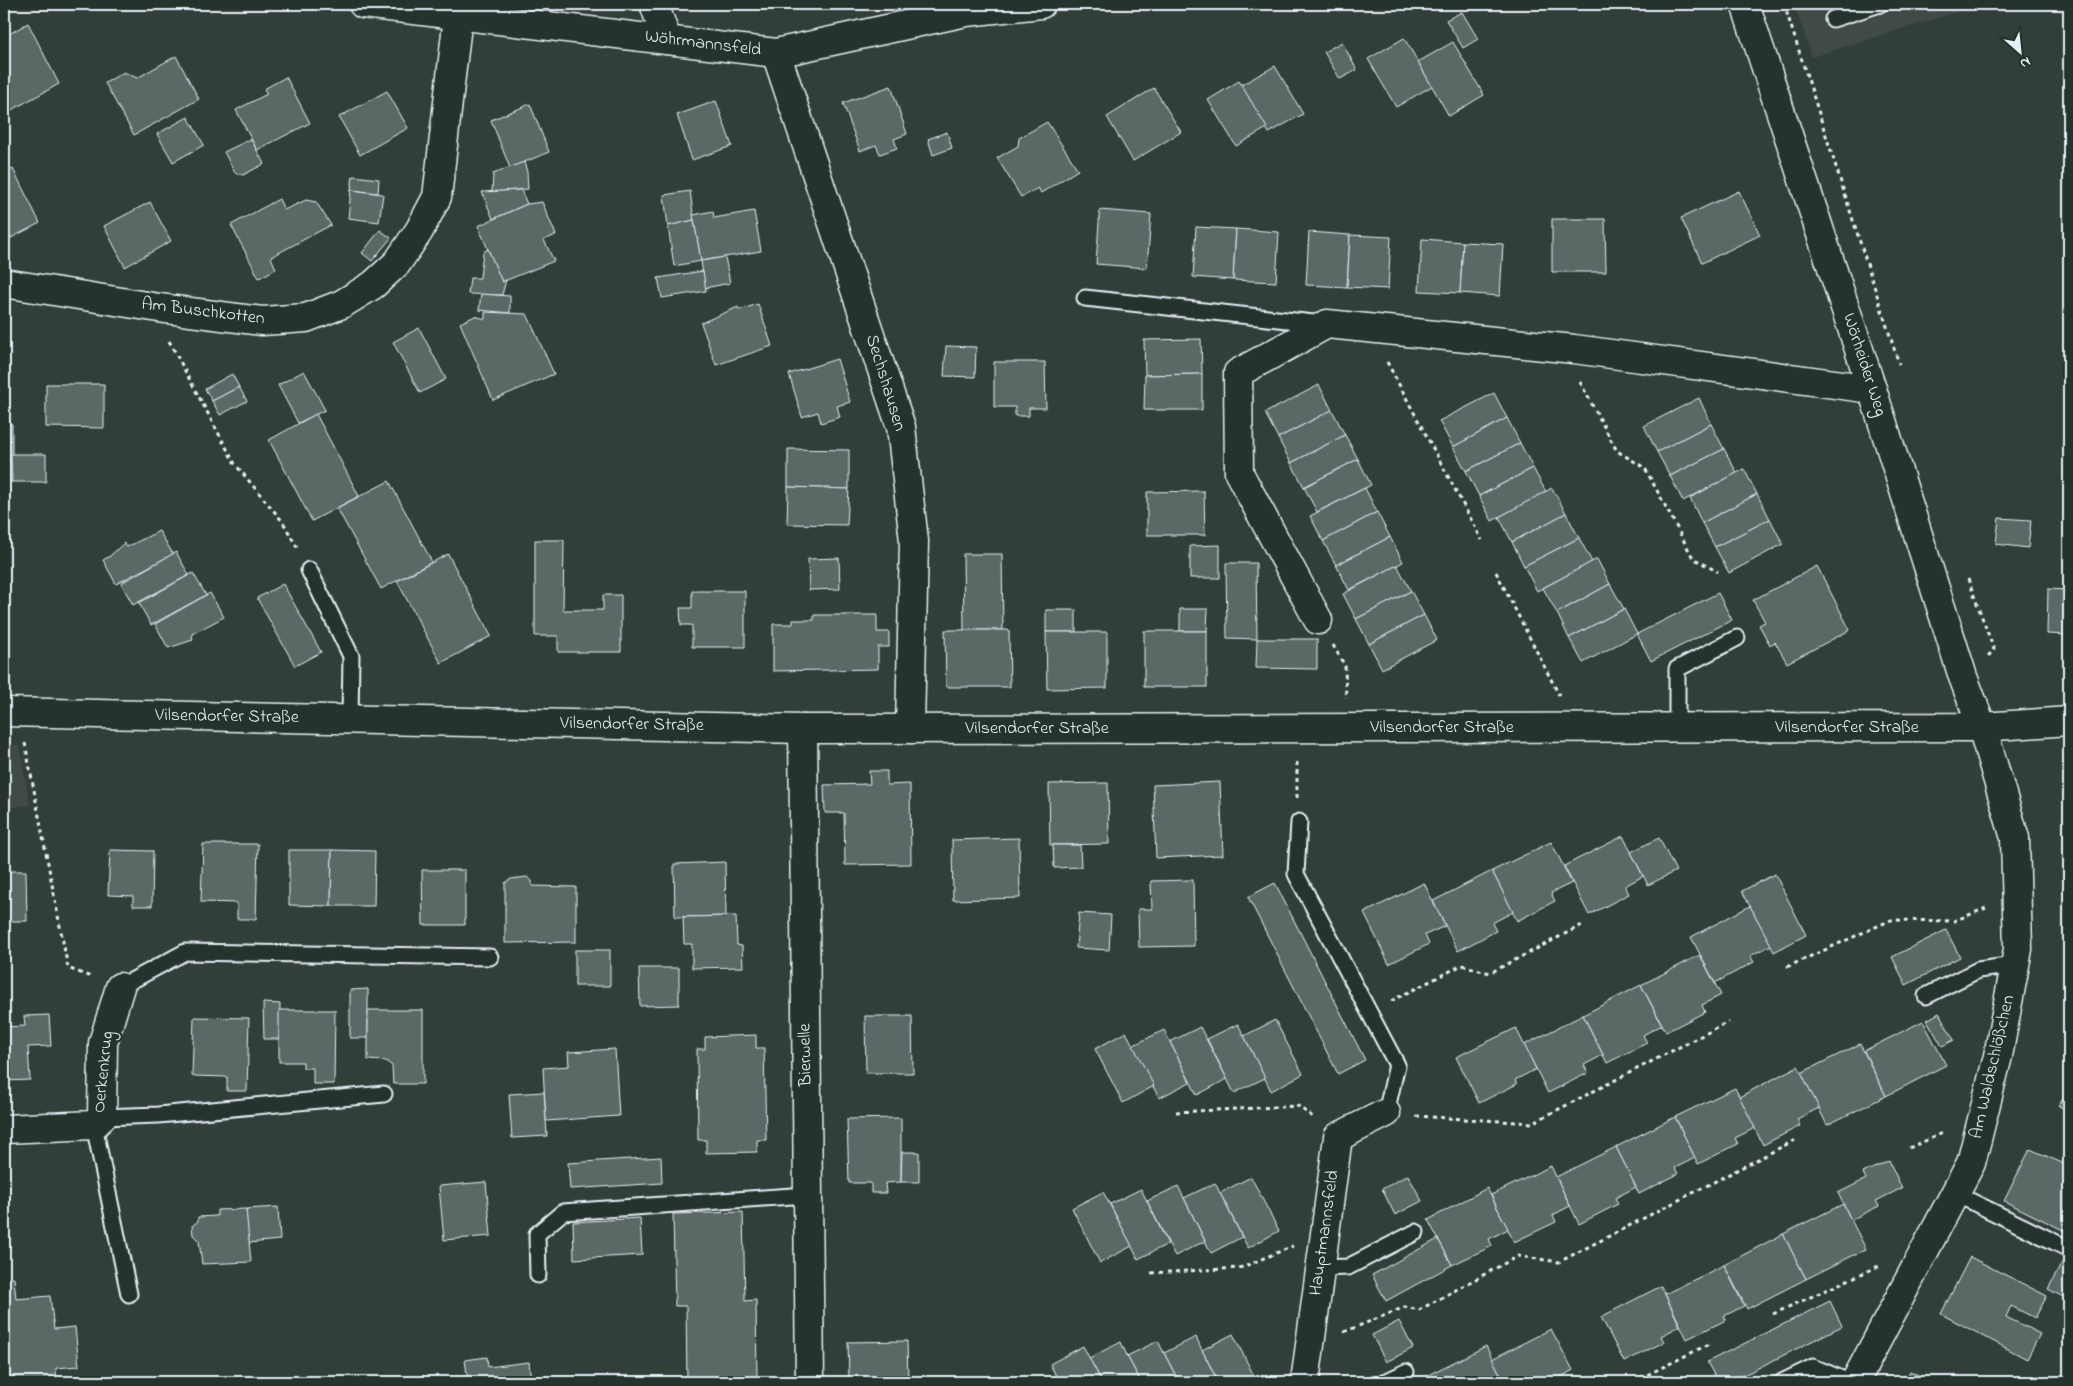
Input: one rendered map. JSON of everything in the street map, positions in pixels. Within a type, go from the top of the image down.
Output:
[{"type":"street","name":"Wöhrmannsfeld","points":[[363,4],[776,53],[966,12],[1041,4]]},
{"type":"street","points":[[654,4],[667,40]]},
{"type":"street","name":"Wörheider Weg","points":[[1744,4],[1872,389],[1964,678],[1982,727]]},
{"type":"street","name":"Am Buschkotten","points":[[4,284],[262,322],[306,318],[342,304],[373,285],[397,263],[419,231],[437,197],[458,16]]},
{"type":"street","name":"Sechshausen","points":[[776,53],[901,428],[914,540],[910,729]]},
{"type":"street","points":[[1318,620],[1239,473],[1238,373],[1327,324],[1574,349],[1872,389]]},
{"type":"street","name":"Vilsendorfer Straße","points":[[11,713],[803,729],[1982,727],[2069,721]]},
{"type":"street","name":"Am Waldschlößchen","points":[[1855,1382],[1971,1163],[1998,1056],[2018,949],[2015,838],[1982,727]]},
{"type":"street","name":"Bierwelle","points":[[803,729],[810,1382]]},
{"type":"street","name":"Oerkenkrug","points":[[4,1129],[98,1121],[103,1042],[120,987]]},
{"type":"street","points":[[1338,1137],[1386,1113]]},
{"type":"street","name":"Hauptmannsfeld","points":[[1305,1382],[1338,1137]]},
{"type":"lane","points":[[1833,19],[1880,4]]},
{"type":"lane","points":[[1085,298],[1327,324]]},
{"type":"lane","points":[[309,570],[351,656],[350,720]]},
{"type":"lane","points":[[1677,728],[1678,669],[1737,638]]},
{"type":"lane","points":[[1299,822],[1296,874],[1397,1065],[1386,1113]]},
{"type":"lane","points":[[120,987],[185,952],[490,957]]},
{"type":"lane","points":[[1926,996],[1978,970],[2015,965]]},
{"type":"lane","points":[[129,1294],[98,1121],[384,1094]]},
{"type":"lane","points":[[1954,1193],[2069,1249]]},
{"type":"lane","points":[[538,1275],[537,1234],[563,1212],[807,1195]]},
{"type":"lane","points":[[1320,1268],[1348,1267],[1416,1232]]},
{"type":"lane","points":[[1782,1382],[1813,1367],[1849,1382]]},
{"type":"lane","points":[[1385,1382],[1406,1372]]},
{"type":"path","points":[[159,308],[161,326],[235,464],[283,522],[309,570]]},
{"type":"path","points":[[1381,328],[1381,351],[1482,540]]},
{"type":"path","points":[[1574,349],[1571,364],[1617,451],[1645,468],[1693,558],[1718,572]]},
{"type":"path","points":[[1496,572],[1560,697],[1563,728]]},
{"type":"path","points":[[1318,620],[1345,666],[1348,729]]},
{"type":"path","points":[[11,713],[68,968],[120,987]]},
{"type":"path","points":[[1298,729],[1296,808],[1299,822]]},
{"type":"path","points":[[1786,967],[1891,920],[1954,921],[2016,896]]},
{"type":"path","points":[[1370,1012],[1462,966],[1490,973],[1584,924]]},
{"type":"path","points":[[1386,1113],[1454,1120],[1532,1123],[1728,1022]]},
{"type":"path","points":[[1176,1112],[1298,1106],[1338,1137]]},
{"type":"path","points":[[1310,1346],[1405,1307],[1418,1310],[1518,1256],[1559,1262],[1795,1140]]},
{"type":"path","points":[[1151,1273],[1240,1268],[1325,1231]]},
{"type":"path","points":[[1773,1314],[1890,1261],[1914,1270]]},
{"type":"path","points":[[1633,1382],[1711,1343]]},
{"type":"shaded area","points":[[1794,4],[1982,4],[1812,57]]},
{"type":"shaded area","points":[[4,745],[19,745],[30,805],[4,808]]},
{"type":"building","points":[[1462,12],[1478,39],[1463,48],[1446,20]]},
{"type":"building","points":[[28,23],[59,84],[4,114],[4,37]]},
{"type":"building","points":[[1404,38],[1432,86],[1396,107],[1368,59]]},
{"type":"building","points":[[1342,42],[1357,70],[1340,79],[1324,52]]},
{"type":"building","points":[[1453,42],[1484,95],[1449,116],[1418,62]]},
{"type":"building","points":[[176,56],[199,99],[134,135],[105,83],[124,72],[137,78]]},
{"type":"building","points":[[1275,66],[1303,114],[1269,133],[1241,85]]},
{"type":"building","points":[[286,77],[310,123],[257,150],[236,110],[267,94],[264,89]]},
{"type":"building","points":[[1239,81],[1267,128],[1236,146],[1208,100]]},
{"type":"building","points":[[891,86],[907,134],[894,139],[897,148],[880,154],[876,145],[860,151],[843,103]]},
{"type":"building","points":[[1154,88],[1181,132],[1133,161],[1107,117]]},
{"type":"building","points":[[387,91],[408,128],[360,155],[339,117]]},
{"type":"building","points":[[716,101],[732,146],[692,160],[677,115]]},
{"type":"building","points":[[530,104],[549,152],[510,168],[491,120]]},
{"type":"building","points":[[188,117],[204,145],[173,162],[157,134]]},
{"type":"building","points":[[1047,122],[1078,170],[1041,193],[1038,188],[1021,197],[997,158],[1018,146],[1019,138]]},
{"type":"building","points":[[947,132],[952,148],[933,155],[928,139]]},
{"type":"building","points":[[251,139],[264,164],[243,175],[235,173],[224,152]]},
{"type":"building","points":[[524,162],[527,172],[528,189],[492,192],[493,174]]},
{"type":"building","points":[[13,169],[40,223],[11,238],[4,224],[4,174]]},
{"type":"building","points":[[353,176],[379,179],[378,193],[351,190]]},
{"type":"building","points":[[351,190],[383,194],[379,222],[348,218]]},
{"type":"building","points":[[521,190],[527,204],[493,219],[482,192]]},
{"type":"building","points":[[690,191],[694,220],[668,226],[664,195]]},
{"type":"building","points":[[1739,191],[1760,235],[1702,263],[1681,218]]},
{"type":"building","points":[[279,199],[284,210],[306,200],[316,202],[331,225],[271,257],[276,269],[259,278],[231,225]]},
{"type":"building","points":[[150,202],[171,241],[125,267],[104,226]]},
{"type":"building","points":[[542,202],[556,235],[544,240],[554,261],[502,282],[478,226],[527,204]]},
{"type":"building","points":[[1100,210],[1151,214],[1147,268],[1096,264]]},
{"type":"building","points":[[713,211],[714,218],[754,211],[761,251],[701,261],[693,215]]},
{"type":"building","points":[[1552,219],[1605,219],[1606,272],[1552,272]]},
{"type":"building","points":[[694,220],[701,261],[674,266],[668,226]]},
{"type":"building","points":[[4,224],[11,238],[4,242]]},
{"type":"building","points":[[1196,227],[1236,229],[1233,280],[1193,277]]},
{"type":"building","points":[[1236,229],[1279,232],[1276,282],[1233,280]]},
{"type":"building","points":[[380,230],[391,238],[372,261],[362,253]]},
{"type":"building","points":[[1309,232],[1350,235],[1347,287],[1306,285]]},
{"type":"building","points":[[1350,235],[1391,237],[1388,289],[1347,287]]},
{"type":"building","points":[[1422,239],[1463,242],[1460,293],[1419,291]]},
{"type":"building","points":[[1463,242],[1503,244],[1500,296],[1460,293]]},
{"type":"building","points":[[488,249],[502,282],[506,280],[502,295],[468,294],[470,278],[480,278],[483,252]]},
{"type":"building","points":[[725,257],[730,283],[705,288],[701,261]]},
{"type":"building","points":[[703,271],[706,291],[662,298],[658,278]]},
{"type":"building","points":[[481,294],[510,296],[510,313],[479,310]]},
{"type":"building","points":[[758,304],[772,346],[716,365],[701,323],[738,307],[739,310]]},
{"type":"building","points":[[485,312],[527,314],[554,374],[493,400],[460,323],[475,316],[485,319]]},
{"type":"building","points":[[419,328],[446,379],[420,393],[393,342]]},
{"type":"building","points":[[1201,339],[1202,374],[1145,375],[1144,340]]},
{"type":"building","points":[[946,346],[976,347],[975,377],[944,376]]},
{"type":"building","points":[[837,359],[850,402],[837,406],[840,417],[821,423],[818,412],[802,417],[789,374]]},
{"type":"building","points":[[994,362],[1045,362],[1046,408],[1029,408],[1029,416],[1015,416],[1015,407],[994,407]]},
{"type":"building","points":[[304,371],[325,410],[298,423],[278,385]]},
{"type":"building","points":[[232,374],[239,387],[212,401],[205,389]]},
{"type":"building","points":[[1202,374],[1202,410],[1144,410],[1145,375]]},
{"type":"building","points":[[46,384],[104,384],[104,428],[46,427]]},
{"type":"building","points":[[1319,385],[1332,410],[1278,438],[1265,413]]},
{"type":"building","points":[[239,387],[247,401],[220,415],[212,401]]},
{"type":"building","points":[[1494,393],[1507,418],[1453,447],[1439,421]]},
{"type":"building","points":[[1699,398],[1711,424],[1657,452],[1644,426]]},
{"type":"building","points":[[1332,410],[1345,435],[1291,463],[1278,438]]},
{"type":"building","points":[[316,414],[359,496],[312,521],[269,440]]},
{"type":"building","points":[[1507,418],[1520,443],[1466,471],[1453,447]]},
{"type":"building","points":[[4,424],[12,424],[12,482],[6,482],[5,491]]},
{"type":"building","points":[[1711,424],[1724,449],[1670,476],[1657,452]]},
{"type":"building","points":[[1345,435],[1358,459],[1304,487],[1291,463]]},
{"type":"building","points":[[1520,443],[1533,468],[1479,496],[1466,471]]},
{"type":"building","points":[[788,449],[849,450],[849,489],[788,487]]},
{"type":"building","points":[[1724,449],[1737,473],[1683,501],[1670,476]]},
{"type":"building","points":[[11,454],[46,454],[46,482],[12,482]]},
{"type":"building","points":[[1358,459],[1371,485],[1317,512],[1304,487]]},
{"type":"building","points":[[1533,468],[1546,492],[1492,521],[1479,496]]},
{"type":"building","points":[[1744,469],[1757,494],[1702,523],[1690,498]]},
{"type":"building","points":[[389,481],[432,562],[381,589],[337,508]]},
{"type":"building","points":[[788,487],[849,489],[847,525],[787,524]]},
{"type":"building","points":[[1365,488],[1377,512],[1323,541],[1310,516]]},
{"type":"building","points":[[1552,488],[1566,513],[1512,542],[1499,517]]},
{"type":"building","points":[[5,491],[5,569],[4,569]]},
{"type":"building","points":[[1204,491],[1205,535],[1147,535],[1147,492]]},
{"type":"building","points":[[1757,494],[1770,519],[1715,547],[1702,523]]},
{"type":"building","points":[[1377,512],[1390,537],[1336,565],[1323,541]]},
{"type":"building","points":[[1566,513],[1579,538],[1524,566],[1512,542]]},
{"type":"building","points":[[1999,518],[2031,520],[2028,548],[1996,544]]},
{"type":"building","points":[[1770,519],[1783,544],[1729,573],[1715,547]]},
{"type":"building","points":[[159,531],[173,554],[116,584],[103,560],[124,543],[127,547]]},
{"type":"building","points":[[1390,537],[1403,562],[1349,590],[1336,565]]},
{"type":"building","points":[[1579,538],[1592,562],[1537,591],[1524,566]]},
{"type":"building","points":[[535,540],[564,540],[563,610],[603,610],[603,595],[621,595],[621,652],[558,652],[558,636],[535,636]]},
{"type":"building","points":[[1220,545],[1220,578],[1190,578],[1190,546]]},
{"type":"building","points":[[176,552],[189,575],[133,605],[121,583]]},
{"type":"building","points":[[448,554],[491,636],[441,663],[397,581]]},
{"type":"building","points":[[963,554],[1002,554],[1003,630],[964,630]]},
{"type":"building","points":[[839,558],[840,589],[809,590],[808,559]]},
{"type":"building","points":[[1597,559],[1610,584],[1557,613],[1543,588]]},
{"type":"building","points":[[1226,563],[1256,563],[1257,639],[1227,638]]},
{"type":"building","points":[[1397,565],[1411,591],[1356,619],[1343,594]]},
{"type":"building","points":[[1817,566],[1850,630],[1787,663],[1775,642],[1770,645],[1759,625],[1765,622],[1753,600]]},
{"type":"building","points":[[193,573],[206,595],[151,625],[139,603]]},
{"type":"building","points":[[283,584],[321,652],[295,666],[257,598]]},
{"type":"building","points":[[1610,584],[1624,609],[1569,638],[1557,613]]},
{"type":"building","points":[[2048,589],[2069,590],[2069,635],[2047,634]]},
{"type":"building","points":[[692,591],[745,591],[745,647],[692,647],[692,625],[681,625],[680,608],[692,608]]},
{"type":"building","points":[[1411,591],[1424,615],[1369,644],[1356,619]]},
{"type":"building","points":[[210,593],[224,617],[192,634],[193,640],[168,648],[155,624]]},
{"type":"building","points":[[1718,593],[1732,620],[1651,661],[1637,634]]},
{"type":"building","points":[[1180,609],[1208,609],[1207,631],[1180,631]]},
{"type":"building","points":[[1624,609],[1637,634],[1583,663],[1569,638]]},
{"type":"building","points":[[1046,610],[1076,610],[1076,632],[1046,632]]},
{"type":"building","points":[[814,615],[877,615],[877,632],[889,632],[889,647],[878,647],[878,669],[773,671],[773,624],[793,624],[793,620],[814,620]]},
{"type":"building","points":[[1424,615],[1437,640],[1382,669],[1369,644]]},
{"type":"building","points":[[945,630],[1009,630],[1010,687],[946,687]]},
{"type":"building","points":[[1144,631],[1207,631],[1207,687],[1144,687]]},
{"type":"building","points":[[1046,632],[1107,632],[1107,688],[1047,689]]},
{"type":"building","points":[[1257,639],[1317,639],[1317,669],[1256,668]]},
{"type":"building","points":[[869,771],[887,771],[887,785],[910,784],[911,864],[845,865],[844,813],[825,813],[824,785],[870,784]]},
{"type":"building","points":[[1220,782],[1223,855],[1156,858],[1153,785]]},
{"type":"building","points":[[1108,783],[1109,844],[1050,845],[1049,784]]},
{"type":"building","points":[[1623,836],[1643,876],[1625,886],[1629,894],[1589,915],[1564,866]]},
{"type":"building","points":[[1019,838],[1020,898],[953,900],[952,840]]},
{"type":"building","points":[[1659,838],[1676,871],[1648,885],[1631,852]]},
{"type":"building","points":[[1551,842],[1572,883],[1551,893],[1555,901],[1517,921],[1492,871]]},
{"type":"building","points":[[203,844],[258,844],[256,919],[237,919],[237,903],[201,902]]},
{"type":"building","points":[[1053,845],[1080,845],[1081,867],[1054,868]]},
{"type":"building","points":[[110,850],[153,851],[152,906],[133,906],[133,896],[108,895]]},
{"type":"building","points":[[289,850],[332,850],[331,906],[289,905]]},
{"type":"building","points":[[332,850],[375,851],[374,906],[331,906]]},
{"type":"building","points":[[725,862],[726,916],[675,917],[674,864]]},
{"type":"building","points":[[422,870],[465,870],[465,925],[423,925]]},
{"type":"building","points":[[4,871],[26,871],[27,921],[4,921]]},
{"type":"building","points":[[1492,871],[1513,912],[1492,923],[1496,931],[1458,951],[1433,901]]},
{"type":"building","points":[[1775,874],[1806,935],[1774,952],[1742,891]]},
{"type":"building","points":[[527,877],[532,881],[532,886],[576,887],[576,942],[505,943],[505,883],[511,879]]},
{"type":"building","points":[[1193,880],[1194,946],[1139,947],[1138,909],[1152,909],[1151,881]]},
{"type":"building","points":[[1275,883],[1365,1060],[1338,1074],[1248,897]]},
{"type":"building","points":[[1424,883],[1445,926],[1425,935],[1429,944],[1389,964],[1364,913]]},
{"type":"building","points":[[1750,906],[1771,945],[1750,956],[1754,962],[1715,983],[1691,937]]},
{"type":"building","points":[[1079,913],[1111,915],[1109,950],[1076,948]]},
{"type":"building","points":[[736,916],[737,945],[742,946],[743,967],[692,968],[692,944],[684,944],[683,917]]},
{"type":"building","points":[[1946,930],[1960,957],[1906,985],[1892,957]]},
{"type":"building","points":[[575,950],[610,950],[610,986],[575,986]]},
{"type":"building","points":[[1700,955],[1721,995],[1702,1005],[1705,1012],[1666,1032],[1641,985]]},
{"type":"building","points":[[639,968],[679,968],[679,1005],[640,1006]]},
{"type":"building","points":[[1641,985],[1662,1025],[1643,1035],[1647,1043],[1607,1063],[1583,1015]]},
{"type":"building","points":[[368,989],[368,1038],[350,1038],[350,990]]},
{"type":"building","points":[[263,1003],[280,1004],[279,1039],[264,1039]]},
{"type":"building","points":[[279,1010],[335,1010],[334,1084],[313,1084],[313,1068],[303,1068],[303,1062],[279,1062]]},
{"type":"building","points":[[368,1010],[423,1010],[423,1084],[393,1084],[392,1066],[386,1061],[368,1060]]},
{"type":"building","points":[[1939,1013],[1954,1040],[1942,1046],[1927,1020]]},
{"type":"building","points":[[49,1015],[51,1046],[28,1047],[30,1080],[4,1081],[4,1027],[25,1026],[24,1016]]},
{"type":"building","points":[[1583,1015],[1603,1055],[1584,1065],[1588,1073],[1548,1093],[1524,1045]]},
{"type":"building","points":[[865,1016],[912,1016],[913,1073],[866,1073]]},
{"type":"building","points":[[194,1017],[249,1018],[247,1091],[227,1091],[227,1077],[192,1076]]},
{"type":"building","points":[[1275,1020],[1303,1074],[1271,1091],[1244,1036]]},
{"type":"building","points":[[1923,1021],[1946,1065],[1886,1096],[1864,1051]]},
{"type":"building","points":[[1238,1024],[1265,1078],[1234,1093],[1207,1039]]},
{"type":"building","points":[[1200,1027],[1227,1079],[1197,1095],[1170,1042]]},
{"type":"building","points":[[1516,1028],[1536,1069],[1515,1080],[1517,1084],[1479,1103],[1456,1057]]},
{"type":"building","points":[[1164,1030],[1190,1082],[1159,1098],[1132,1046]]},
{"type":"building","points":[[1126,1032],[1154,1086],[1123,1103],[1095,1049]]},
{"type":"building","points":[[756,1035],[756,1048],[764,1048],[766,1140],[757,1140],[757,1152],[706,1153],[706,1140],[698,1140],[697,1049],[705,1049],[705,1037]]},
{"type":"building","points":[[1860,1044],[1886,1096],[1827,1125],[1801,1073]]},
{"type":"building","points":[[615,1049],[619,1116],[546,1121],[543,1068],[569,1066],[568,1052]]},
{"type":"building","points":[[1798,1066],[1819,1108],[1797,1119],[1800,1126],[1763,1145],[1739,1097]]},
{"type":"building","points":[[2069,1086],[2069,1111],[2059,1106]]},
{"type":"building","points":[[1735,1088],[1755,1128],[1735,1138],[1738,1144],[1698,1164],[1675,1117]]},
{"type":"building","points":[[544,1092],[547,1136],[512,1138],[509,1094]]},
{"type":"building","points":[[1675,1117],[1695,1158],[1675,1168],[1678,1174],[1639,1194],[1616,1147]]},
{"type":"building","points":[[901,1118],[901,1182],[885,1183],[886,1193],[871,1193],[871,1183],[849,1183],[847,1119]]},
{"type":"building","points":[[1616,1147],[1636,1187],[1615,1198],[1618,1204],[1579,1224],[1556,1177]]},
{"type":"building","points":[[2030,1149],[2069,1166],[2069,1233],[2004,1201]]},
{"type":"building","points":[[902,1152],[919,1152],[919,1182],[901,1182]]},
{"type":"building","points":[[661,1157],[662,1183],[570,1189],[568,1163]]},
{"type":"building","points":[[1889,1161],[1902,1188],[1876,1201],[1879,1206],[1851,1220],[1838,1193],[1866,1179],[1863,1173]]},
{"type":"building","points":[[1551,1166],[1570,1206],[1553,1215],[1556,1222],[1514,1242],[1491,1195]]},
{"type":"building","points":[[1408,1175],[1422,1201],[1395,1215],[1382,1189]]},
{"type":"building","points":[[1251,1177],[1279,1231],[1248,1248],[1220,1193]]},
{"type":"building","points":[[486,1182],[491,1236],[444,1240],[439,1186]]},
{"type":"building","points":[[1215,1183],[1242,1237],[1211,1253],[1184,1198]]},
{"type":"building","points":[[1178,1186],[1205,1241],[1175,1256],[1147,1201]]},
{"type":"building","points":[[1487,1188],[1508,1229],[1489,1239],[1492,1246],[1452,1265],[1428,1220]]},
{"type":"building","points":[[1141,1189],[1168,1244],[1138,1259],[1110,1204]]},
{"type":"building","points":[[1103,1192],[1132,1246],[1100,1263],[1072,1208]]},
{"type":"building","points":[[1843,1204],[1866,1249],[1806,1279],[1783,1234]]},
{"type":"building","points":[[278,1207],[280,1240],[248,1243],[246,1209]]},
{"type":"building","points":[[246,1209],[251,1262],[202,1264],[199,1241],[193,1235],[192,1226],[198,1221],[198,1217],[217,1216],[217,1210]]},
{"type":"building","points":[[743,1212],[745,1301],[756,1300],[757,1382],[687,1382],[686,1306],[675,1306],[673,1214]]},
{"type":"building","points":[[640,1218],[642,1255],[574,1259],[573,1222]]},
{"type":"building","points":[[1783,1234],[1806,1279],[1747,1309],[1724,1265]]},
{"type":"building","points":[[1438,1239],[1452,1265],[1386,1301],[1372,1275]]},
{"type":"building","points":[[1970,1257],[2047,1296],[2035,1318],[2011,1306],[2006,1317],[2040,1334],[2027,1359],[1941,1314]]},
{"type":"building","points":[[2063,1261],[2069,1264],[2069,1290],[2065,1298],[2048,1289]]},
{"type":"building","points":[[1724,1265],[1744,1306],[1724,1316],[1726,1320],[1687,1339],[1665,1294]]},
{"type":"building","points":[[14,1278],[16,1299],[50,1296],[54,1329],[75,1327],[79,1366],[56,1368],[57,1382],[4,1382],[4,1279]]},
{"type":"building","points":[[1661,1286],[1680,1326],[1661,1336],[1664,1342],[1624,1362],[1601,1317]]},
{"type":"building","points":[[1830,1301],[1842,1326],[1730,1382],[1718,1382],[1707,1362]]},
{"type":"building","points":[[1399,1321],[1413,1348],[1386,1362],[1372,1335]]},
{"type":"building","points":[[1551,1329],[1573,1370],[1553,1382],[1504,1382],[1492,1359]]},
{"type":"building","points":[[1233,1334],[1256,1380],[1253,1382],[1218,1382],[1202,1350]]},
{"type":"building","points":[[1196,1337],[1218,1382],[1179,1382],[1164,1353]]},
{"type":"building","points":[[907,1341],[908,1382],[849,1382],[848,1342]]},
{"type":"building","points":[[1158,1341],[1179,1382],[1141,1382],[1127,1356]]},
{"type":"building","points":[[1121,1342],[1141,1382],[1102,1382],[1089,1358]]},
{"type":"building","points":[[1083,1346],[1102,1382],[1059,1382],[1050,1364]]},
{"type":"building","points":[[1486,1346],[1504,1382],[1429,1382],[1426,1376]]},
{"type":"building","points":[[487,1357],[488,1367],[529,1362],[531,1381],[468,1382],[465,1360]]},
{"type":"building","points":[[1910,1371],[1932,1382],[1905,1382]]},
{"type":"building","points":[[568,1377],[569,1382],[525,1382],[531,1381]]}]
